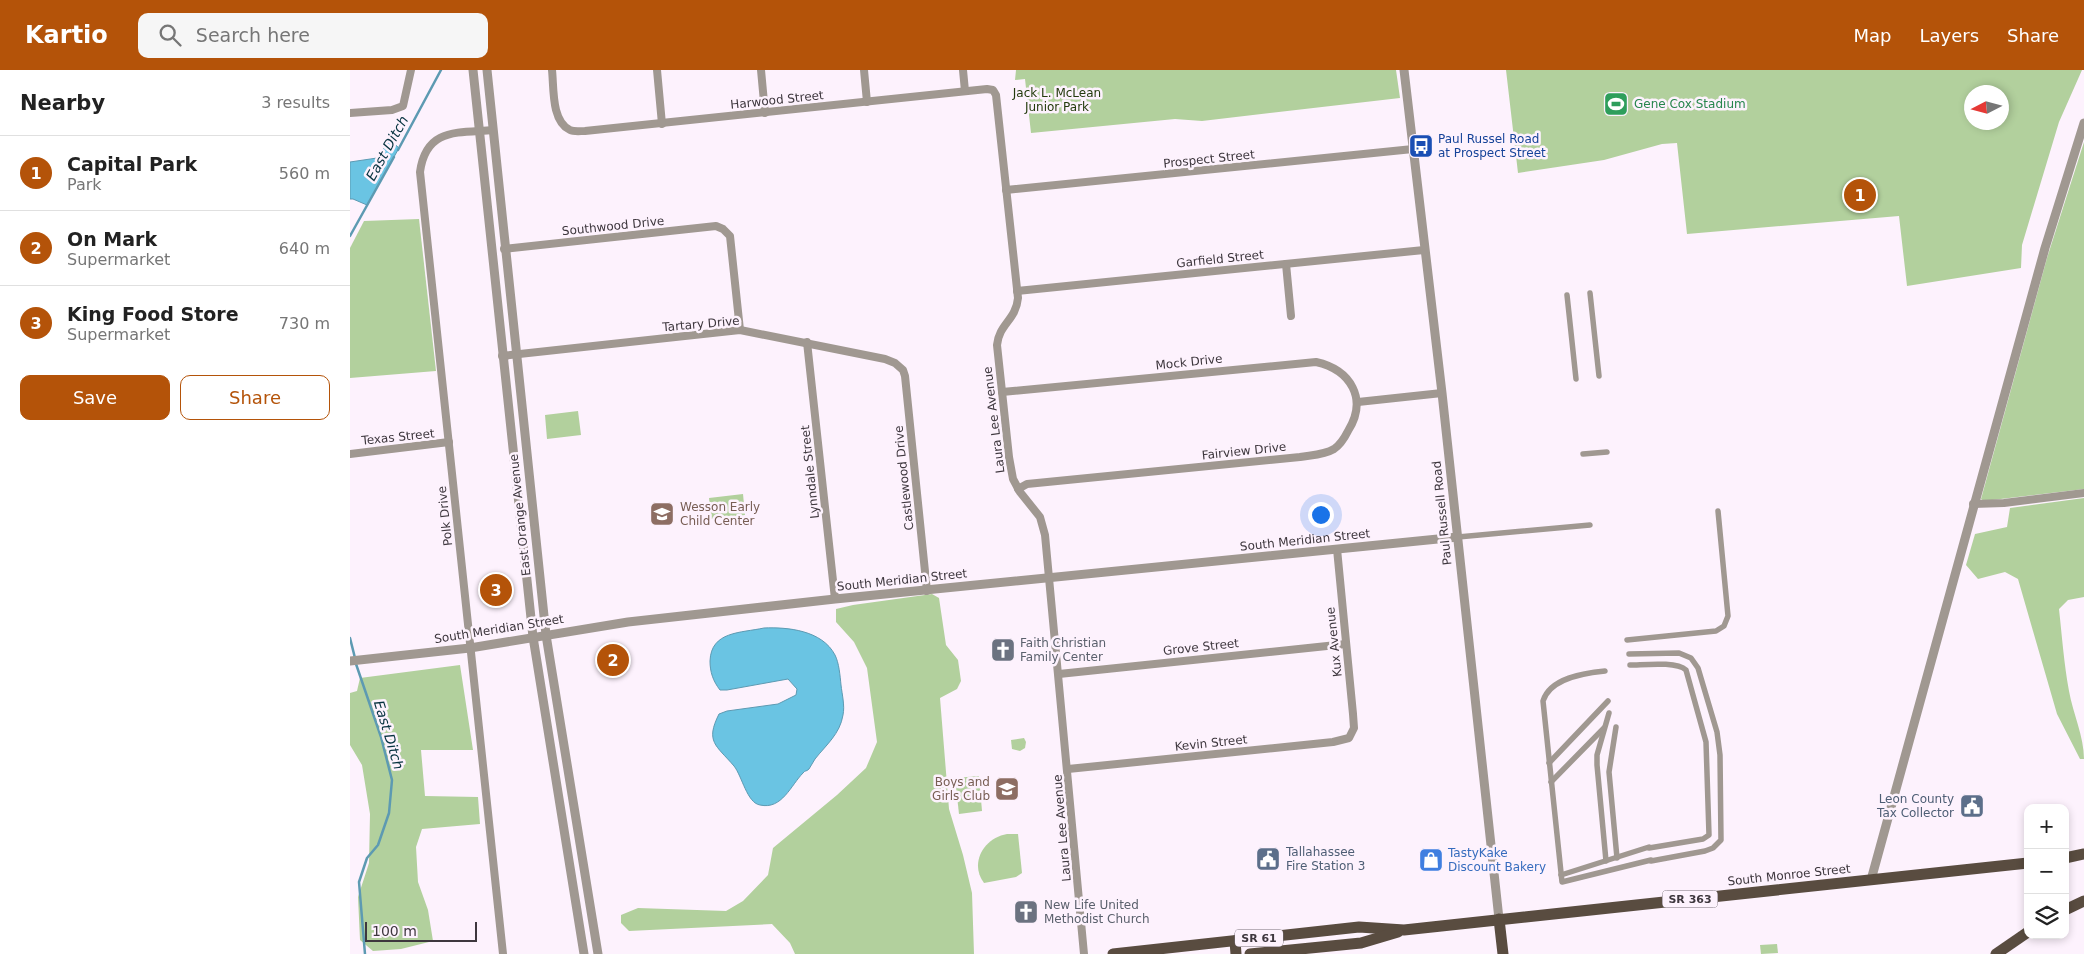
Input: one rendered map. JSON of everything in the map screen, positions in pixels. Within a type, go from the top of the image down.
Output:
[{"type":"main road","points":[[2069,857],[2084,854]]},
{"type":"main road","name":"South Monroe Street","points":[[1113,954],[1359,927],[1404,930],[2024,863]]},
{"type":"main road","points":[[2069,908],[2084,902]]},
{"type":"main road","name":"Paul Russell Road","points":[[1499,919],[1503,954]]},
{"type":"main road","points":[[1323,947],[1334,938],[1336,930]]},
{"type":"main road","name":"South Monroe Street","points":[[1250,954],[1367,942],[1404,930]]},
{"type":"main road","points":[[1996,954],[2024,935]]},
{"type":"main road","points":[[1235,941],[1236,954]]},
{"type":"street","points":[[350,113],[392,110],[403,106],[412,70]]},
{"type":"street","name":"East Orange Avenue","points":[[473,70],[533,637],[584,954]]},
{"type":"street","name":"East Orange Avenue","points":[[487,70],[504,249],[546,635],[598,954]]},
{"type":"street","name":"Harwood Street","points":[[552,70],[558,116],[565,126],[574,131],[662,124],[965,91],[993,90]]},
{"type":"street","points":[[657,70],[662,124]]},
{"type":"street","points":[[760,70],[765,113]]},
{"type":"street","points":[[864,70],[867,102]]},
{"type":"street","points":[[963,70],[965,91]]},
{"type":"street","name":"Paul Russell Road","points":[[1404,70],[1442,393],[1499,919]]},
{"type":"street","name":"Laura Lee Avenue","points":[[993,90],[996,94],[1018,291],[1015,312],[1002,328],[997,345],[1010,467],[1018,489],[1043,524],[1050,577],[1084,954]]},
{"type":"street","points":[[1870,880],[2045,248],[2084,123]]},
{"type":"street","name":"Polk Drive","points":[[493,130],[452,133],[437,138],[425,150],[420,172],[503,954]]},
{"type":"street","name":"Prospect Street","points":[[1006,190],[1413,149]]},
{"type":"street","name":"Southwood Drive","points":[[504,249],[716,226],[724,229],[730,236],[740,330]]},
{"type":"street","name":"Garfield Street","points":[[1018,291],[1424,250]]},
{"type":"street","points":[[1286,264],[1291,316]]},
{"type":"street","points":[[1590,293],[1599,376]]},
{"type":"street","points":[[1567,295],[1576,379]]},
{"type":"street","name":"Tartary Drive","points":[[502,356],[740,330],[885,359],[898,366]]},
{"type":"street","name":"Lynndale Street","points":[[807,342],[836,599]]},
{"type":"street","name":"Mock Drive","points":[[1002,392],[1316,362],[1326,364],[1342,373],[1350,382],[1358,402]]},
{"type":"street","name":"Castlewood Drive","points":[[898,366],[903,370],[905,376],[927,591]]},
{"type":"street","points":[[1358,402],[1442,393]]},
{"type":"street","name":"Fairview Drive","points":[[1018,489],[1027,484],[1324,453],[1334,448],[1347,433],[1357,412],[1358,402]]},
{"type":"street","name":"Texas Street","points":[[350,454],[448,442]]},
{"type":"street","points":[[1583,454],[1607,452]]},
{"type":"street","points":[[1974,504],[2004,503],[2084,493]]},
{"type":"street","points":[[1627,640],[1716,631],[1724,626],[1728,616],[1718,511]]},
{"type":"street","points":[[1458,537],[1590,525]]},
{"type":"street","name":"South Meridian Street","points":[[350,661],[470,648],[628,622],[1050,577],[1458,537]]},
{"type":"street","name":"Kux Avenue","points":[[1337,549],[1353,732]]},
{"type":"street","name":"Grove Street","points":[[1059,674],[1346,644]]},
{"type":"street","points":[[1605,671],[1580,675],[1560,682],[1548,690],[1543,701],[1562,882],[1651,860],[1705,851],[1713,848],[1721,840],[1720,755],[1717,732],[1696,663],[1686,655],[1679,653],[1629,654]]},
{"type":"street","points":[[1562,875],[1649,848],[1703,839],[1709,835],[1707,755],[1703,727],[1686,670],[1682,666],[1658,664],[1630,665]]},
{"type":"street","points":[[1549,763],[1608,701]]},
{"type":"street","points":[[1606,861],[1597,755],[1609,713]]},
{"type":"street","points":[[1551,782],[1605,726]]},
{"type":"street","points":[[1616,727],[1609,772],[1617,858]]},
{"type":"street","name":"Kevin Street","points":[[1068,769],[1333,742],[1344,740],[1353,732]]},
{"type":"green space","name":"Jack L. McLean Junior Park","points":[[1016,70],[1396,70],[1400,98],[1202,121],[1175,119],[1031,133],[1025,79],[1015,80]]},
{"type":"green space","points":[[1506,70],[2082,70],[2059,122],[2022,245],[2021,268],[1907,286],[1899,216],[1687,234],[1677,143],[1662,144],[1604,160],[1518,173]]},
{"type":"green space","points":[[2084,142],[2084,489],[1984,501],[1981,499],[2047,258]]},
{"type":"green space","points":[[419,219],[436,371],[350,378],[350,248],[364,221]]},
{"type":"green space","points":[[578,411],[581,435],[547,439],[545,415]]},
{"type":"green space","points":[[743,494],[745,515],[711,519],[709,498]]},
{"type":"green space","points":[[2084,498],[2084,597],[2068,600],[2059,609],[2069,691],[2084,750],[2084,759],[2080,759],[2057,714],[2018,579],[2005,572],[1978,579],[1966,565],[1975,534],[2007,527],[2010,508]]},
{"type":"green space","points":[[932,594],[939,598],[946,645],[958,660],[961,681],[957,689],[940,698],[949,809],[972,893],[974,954],[795,954],[790,943],[772,924],[629,931],[621,923],[621,915],[638,908],[726,911],[743,901],[768,875],[773,848],[837,795],[866,768],[877,742],[867,668],[854,642],[836,622],[836,609]]},
{"type":"green space","points":[[460,665],[473,750],[421,750],[425,796],[478,797],[480,824],[422,829],[416,847],[418,882],[428,910],[433,941],[401,949],[373,951],[360,940],[358,897],[369,863],[370,814],[362,765],[350,745],[350,693],[357,691],[360,678]]},
{"type":"green space","points":[[1024,738],[1026,742],[1025,748],[1020,751],[1012,749],[1011,740]]},
{"type":"green space","points":[[979,776],[982,811],[959,814],[955,778]]},
{"type":"green space","points":[[1018,834],[1022,873],[1016,877],[984,883],[978,867],[981,852],[999,836]]},
{"type":"green space","points":[[1777,944],[1778,953],[1761,954],[1760,945]]},
{"type":"water","points":[[390,140],[399,148],[367,205],[350,199],[350,162],[377,158]]},
{"type":"water","points":[[764,628],[783,628],[803,632],[822,640],[829,647],[835,655],[838,665],[844,708],[836,734],[809,769],[804,772],[780,800],[768,806],[755,803],[748,794],[737,770],[714,743],[713,731],[719,714],[727,711],[778,704],[796,695],[797,689],[788,679],[720,690],[712,676],[710,661],[712,651],[721,639],[729,635]]},
{"type":"waterway","name":"East Ditch","points":[[398,150],[441,70]]},
{"type":"waterway","name":"East Ditch","points":[[350,236],[394,157]]},
{"type":"waterway","name":"East Ditch","points":[[350,638],[355,658]]},
{"type":"waterway","name":"East Ditch","points":[[356,664],[381,737],[392,780],[389,813],[378,845],[367,858],[359,882],[365,954]]},
{"type":"place","name":"Gene Cox Stadium","points":[[1616,104]]},
{"type":"place","name":"Paul Russel Road at Prospect Street","points":[[1421,146]]},
{"type":"place","name":"Capital Park","points":[[1860,195]]},
{"type":"place","name":"Wesson Early Child Center","points":[[662,514]]},
{"type":"place","name":"King Food Store","points":[[496,590]]},
{"type":"place","name":"Faith Christian Family Center","points":[[1003,650]]},
{"type":"place","name":"On Mark","points":[[613,660]]},
{"type":"place","name":"Boys and Girls Club","points":[[1007,789]]},
{"type":"place","name":"Leon County Tax Collector","points":[[1972,806]]},
{"type":"place","name":"Tallahassee Fire Station 3","points":[[1268,859]]},
{"type":"place","name":"TastyKake Discount Bakery","points":[[1431,860]]},
{"type":"place","name":"New Life United Methodist Church","points":[[1026,912]]}]
